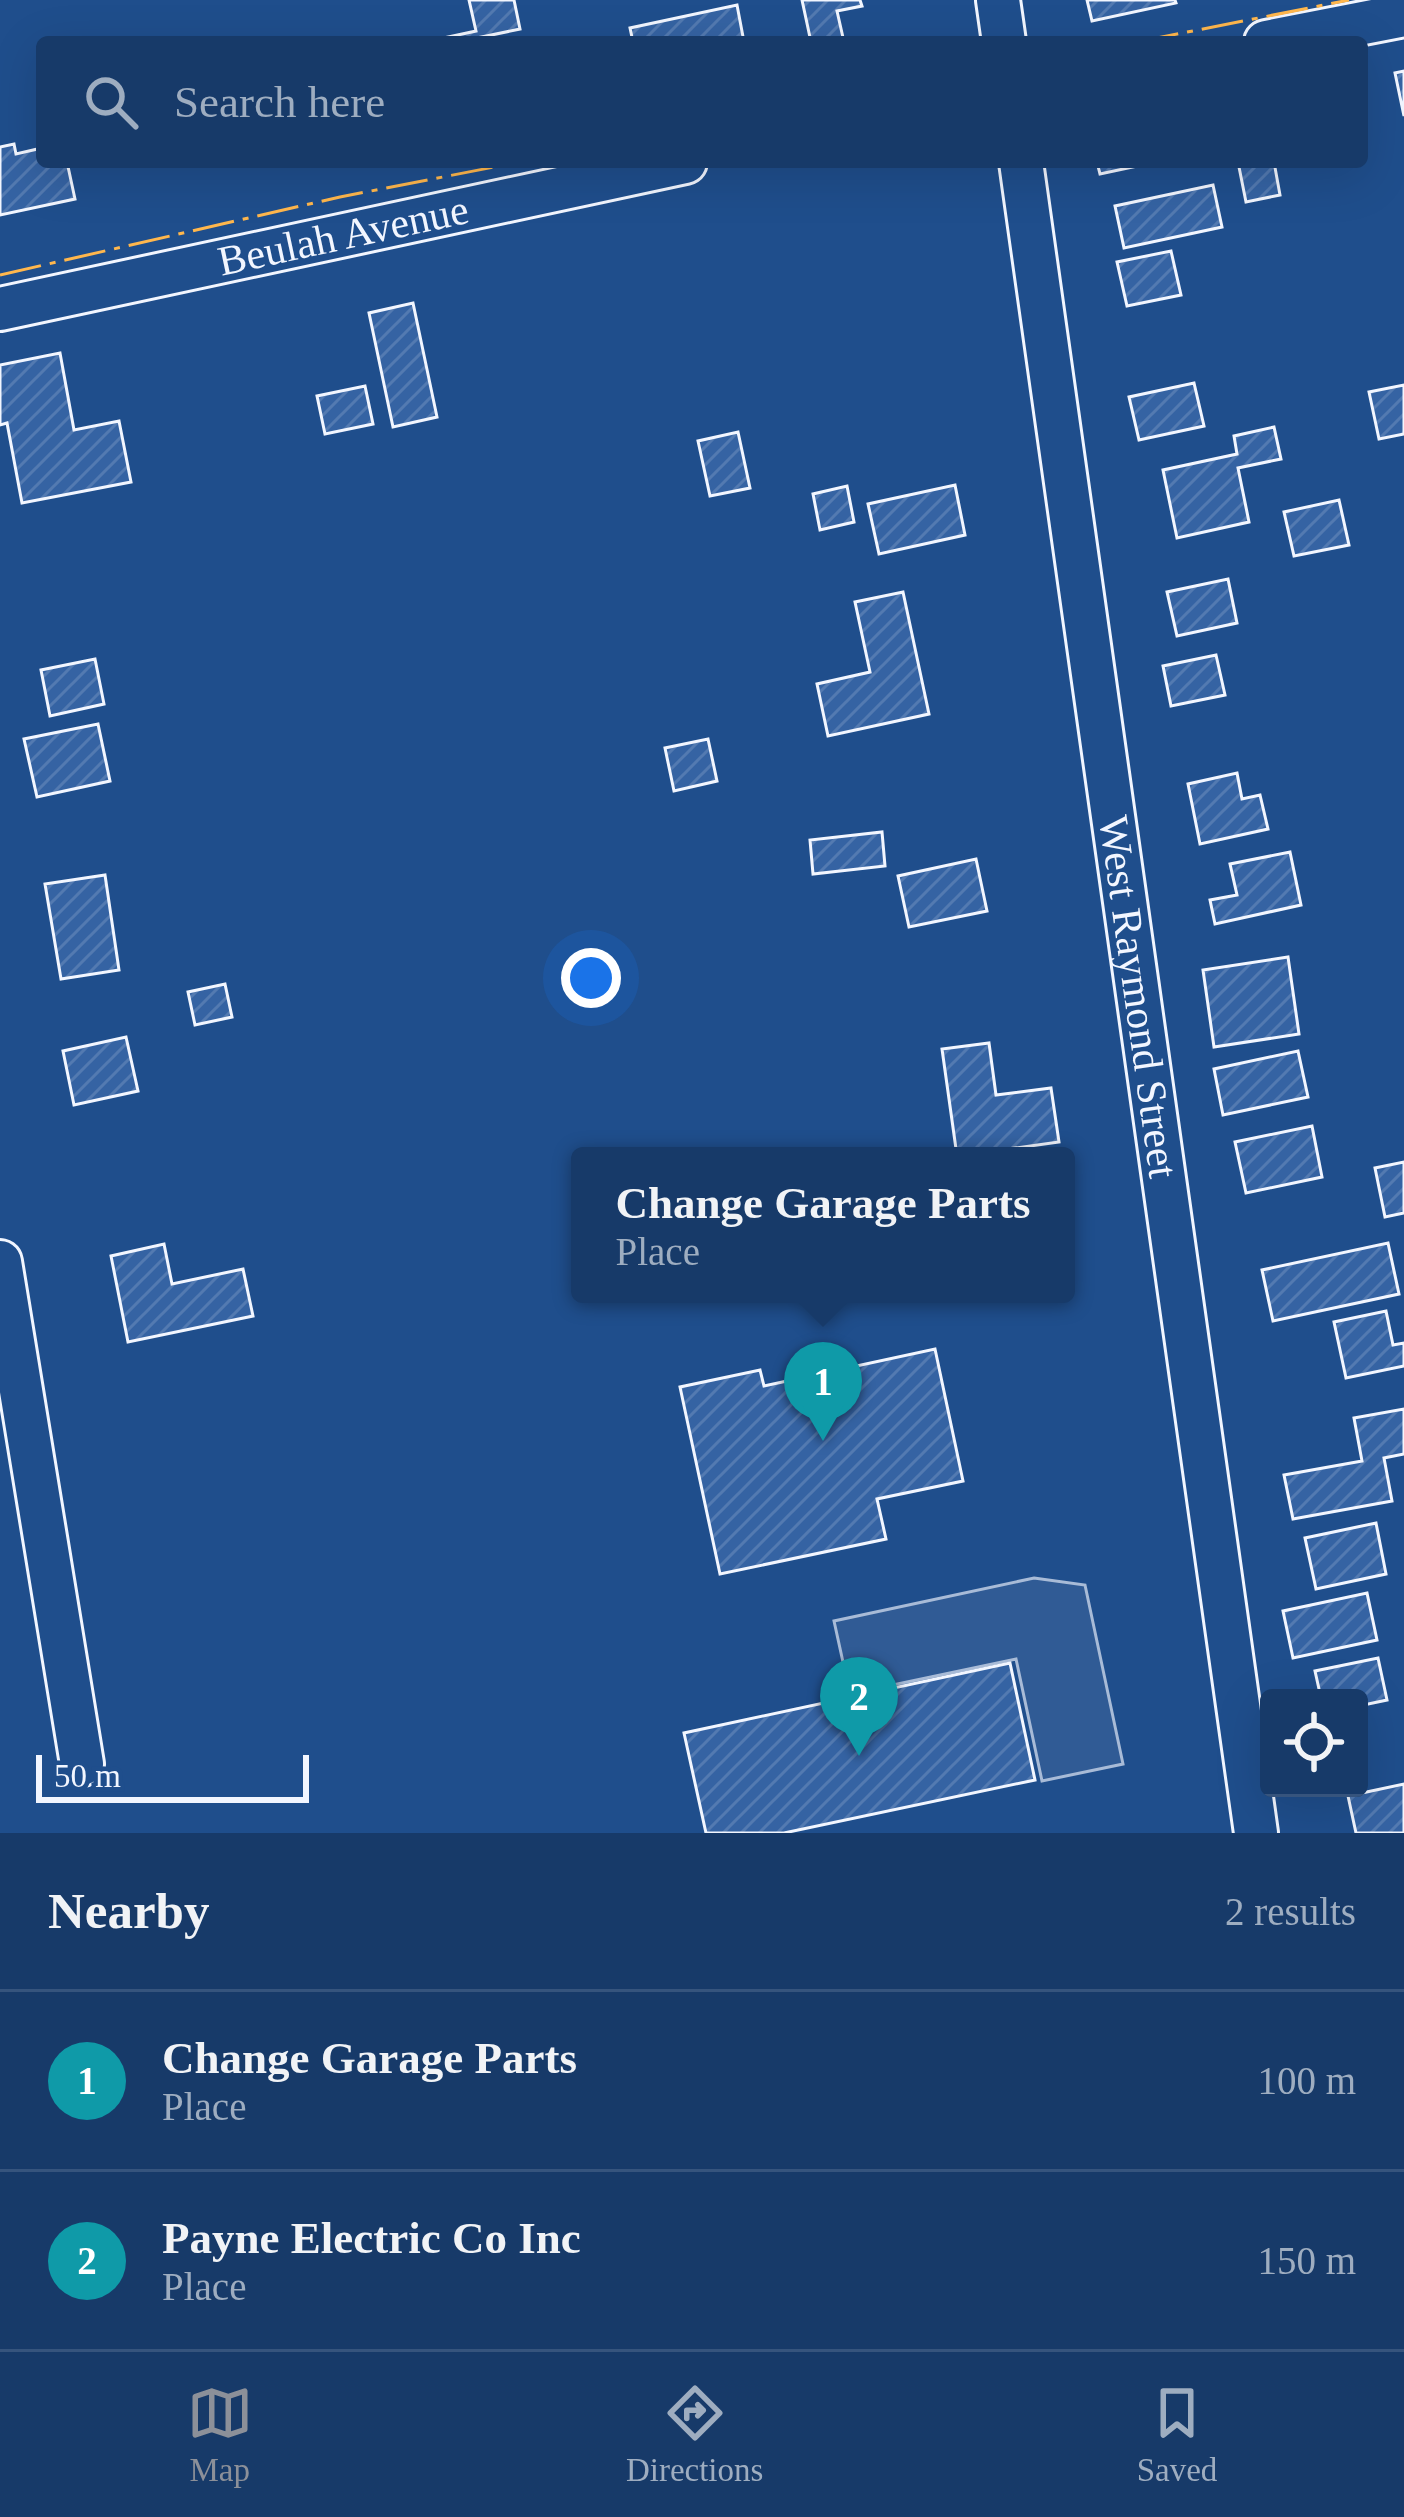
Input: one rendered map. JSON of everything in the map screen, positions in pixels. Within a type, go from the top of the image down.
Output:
[{"type":"street","points":[[998,0],[1003,36]]},
{"type":"street","points":[[1297,36],[1404,15]]},
{"type":"street","name":"Beulah Avenue","points":[[0,309],[657,168]]},
{"type":"street","name":"West Raymond Street","points":[[1023,168],[1256,1833]]},
{"type":"street","points":[[0,1262],[82,1764]]},
{"type":"shaded area","points":[[1034,1578],[1085,1585],[1123,1764],[1042,1781],[1016,1659],[850,1694],[834,1621]]},
{"type":"building","points":[[469,0],[514,0],[520,29],[453,36],[476,31]]},
{"type":"building","points":[[802,0],[860,0],[862,6],[837,11],[843,36],[810,36]]},
{"type":"building","points":[[1087,0],[1175,0],[1176,3],[1092,21]]},
{"type":"building","points":[[737,5],[743,36],[632,36],[630,28]]},
{"type":"building","points":[[1404,71],[1404,116],[1395,73]]},
{"type":"building","points":[[14,144],[16,154],[36,149],[36,168],[68,168],[75,199],[0,215],[0,147]]},
{"type":"building","points":[[1239,168],[1275,168],[1280,195],[1246,202]]},
{"type":"building","points":[[1213,185],[1222,227],[1124,248],[1115,206]]},
{"type":"building","points":[[1171,251],[1181,295],[1127,306],[1117,262]]},
{"type":"building","points":[[413,303],[437,417],[393,427],[369,313]]},
{"type":"building","points":[[60,353],[74,430],[119,421],[131,482],[22,503],[7,423],[0,425],[0,365]]},
{"type":"building","points":[[1194,383],[1204,426],[1139,440],[1129,397]]},
{"type":"building","points":[[1404,385],[1404,434],[1379,439],[1369,392]]},
{"type":"building","points":[[365,386],[373,424],[325,434],[317,396]]},
{"type":"building","points":[[1274,427],[1281,459],[1238,468],[1249,522],[1177,538],[1163,470],[1237,454],[1234,436]]},
{"type":"building","points":[[738,432],[750,488],[710,496],[698,441]]},
{"type":"building","points":[[955,485],[965,535],[879,554],[868,504]]},
{"type":"building","points":[[847,486],[854,522],[820,530],[813,494]]},
{"type":"building","points":[[1339,500],[1349,545],[1294,556],[1284,512]]},
{"type":"building","points":[[1228,579],[1237,623],[1177,636],[1167,592]]},
{"type":"building","points":[[903,592],[929,714],[828,736],[817,684],[870,672],[855,602]]},
{"type":"building","points":[[1216,655],[1225,695],[1171,706],[1163,666]]},
{"type":"building","points":[[95,659],[104,704],[50,716],[41,670]]},
{"type":"building","points":[[98,724],[110,781],[37,797],[24,739]]},
{"type":"building","points":[[708,739],[717,781],[674,791],[665,748]]},
{"type":"building","points":[[1237,773],[1242,799],[1260,795],[1268,829],[1200,844],[1188,784]]},
{"type":"building","points":[[882,832],[885,866],[813,874],[810,840]]},
{"type":"building","points":[[1290,852],[1301,905],[1215,924],[1210,900],[1237,895],[1230,864]]},
{"type":"building","points":[[976,859],[987,911],[909,927],[898,876]]},
{"type":"building","points":[[105,875],[119,970],[61,979],[45,884]]},
{"type":"building","points":[[1288,957],[1299,1034],[1214,1047],[1203,970]]},
{"type":"building","points":[[225,984],[232,1017],[195,1025],[188,992]]},
{"type":"building","points":[[126,1037],[138,1091],[74,1105],[63,1051]]},
{"type":"building","points":[[989,1043],[996,1095],[1051,1088],[1059,1142],[956,1147],[942,1049]]},
{"type":"building","points":[[1298,1051],[1308,1097],[1223,1115],[1214,1069]]},
{"type":"building","points":[[1312,1126],[1322,1177],[1246,1193],[1235,1142]]},
{"type":"building","points":[[1404,1162],[1404,1213],[1385,1217],[1375,1168]]},
{"type":"building","points":[[1388,1243],[1399,1294],[1273,1321],[1262,1270]]},
{"type":"building","points":[[164,1244],[172,1284],[243,1269],[253,1316],[128,1342],[111,1256]]},
{"type":"building","points":[[1386,1311],[1393,1345],[1404,1343],[1404,1366],[1346,1378],[1334,1322]]},
{"type":"building","points":[[935,1349],[963,1481],[877,1499],[886,1539],[720,1574],[680,1387],[760,1370],[764,1386]]},
{"type":"building","points":[[1404,1409],[1404,1454],[1384,1458],[1392,1501],[1293,1519],[1284,1475],[1362,1461],[1354,1418]]},
{"type":"building","points":[[1376,1523],[1386,1574],[1316,1589],[1305,1538]]},
{"type":"building","points":[[1367,1593],[1377,1640],[1293,1658],[1283,1611]]},
{"type":"building","points":[[1378,1658],[1387,1700],[1368,1704],[1368,1689],[1319,1689],[1315,1671]]},
{"type":"building","points":[[1010,1663],[1035,1780],[784,1833],[706,1833],[684,1733]]},
{"type":"building","points":[[1404,1784],[1404,1833],[1356,1833],[1348,1797],[1368,1797],[1368,1792]]},
{"type":"power","points":[[1167,36],[1349,0]]},
{"type":"power","points":[[0,275],[489,168]]},
{"type":"place","name":"Change Garage Parts","points":[[823,1441]]},
{"type":"place","name":"Payne Electric Co Inc","points":[[859,1756]]}]
